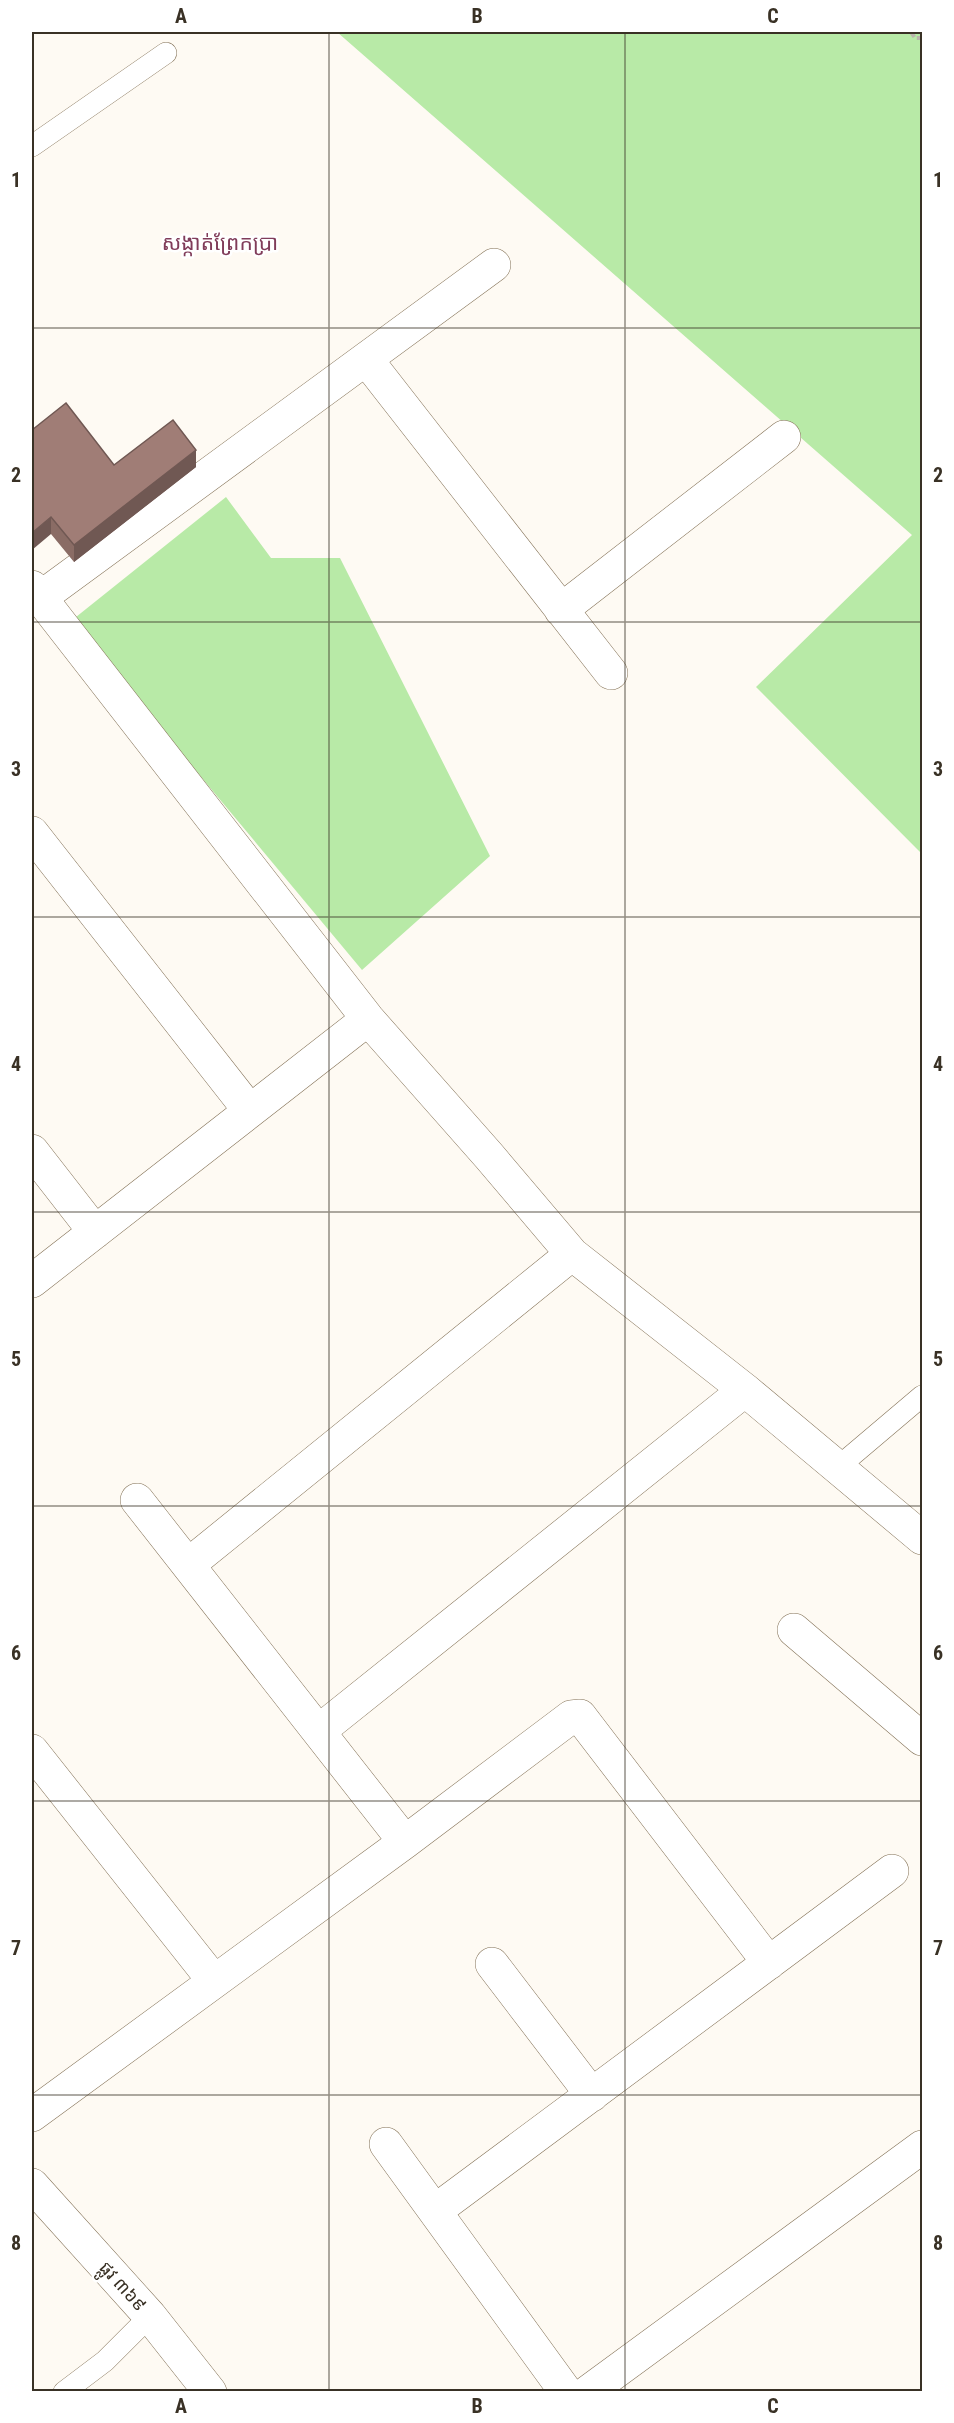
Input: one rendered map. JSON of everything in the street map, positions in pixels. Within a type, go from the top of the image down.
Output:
[{"type":"street","points":[[494,265],[366,359],[36,593],[368,1019],[572,1254],[745,1390],[922,1538]]},
{"type":"street","points":[[366,359],[611,673]]},
{"type":"street","points":[[561,610],[784,437]]},
{"type":"street","points":[[37,854],[250,1111]]},
{"type":"street","points":[[32,1281],[368,1019]]},
{"type":"street","points":[[32,1151],[95,1232]]},
{"type":"street","points":[[188,1565],[572,1254]]},
{"type":"street","points":[[318,1731],[745,1390]]},
{"type":"street","points":[[137,1500],[405,1842]]},
{"type":"street","points":[[794,1630],[922,1739]]},
{"type":"street","points":[[32,2115],[405,1842],[571,1717],[580,1716],[769,1963]]},
{"type":"street","points":[[32,1751],[214,1981]]},
{"type":"street","points":[[435,2211],[892,1871]]},
{"type":"street","points":[[492,1964],[592,2095]]},
{"type":"street","points":[[387,2144],[566,2391]]},
{"type":"street","points":[[588,2391],[922,2147]]},
{"type":"street","name":"ផ្លូវ ៣៦៩","points":[[32,2185],[150,2316],[210,2391]]},
{"type":"lane","points":[[32,146],[166,53]]},
{"type":"lane","points":[[837,1468],[922,1396]]},
{"type":"lane","points":[[64,2391],[105,2361],[150,2316]]},
{"type":"path","points":[[910,32],[915,38],[922,38]]},
{"type":"green space","points":[[337,32],[922,32],[922,854],[756,687],[912,535]]},
{"type":"green space","points":[[226,497],[271,558],[340,558],[490,856],[362,970],[71,621]]},
{"type":"building","points":[[66,403],[114,465],[173,420],[196,450],[74,545],[51,517],[32,533],[32,430]]},
{"type":"district","name":"សង្កាត់ព្រែកប្រា","points":[[220,243]]}]
